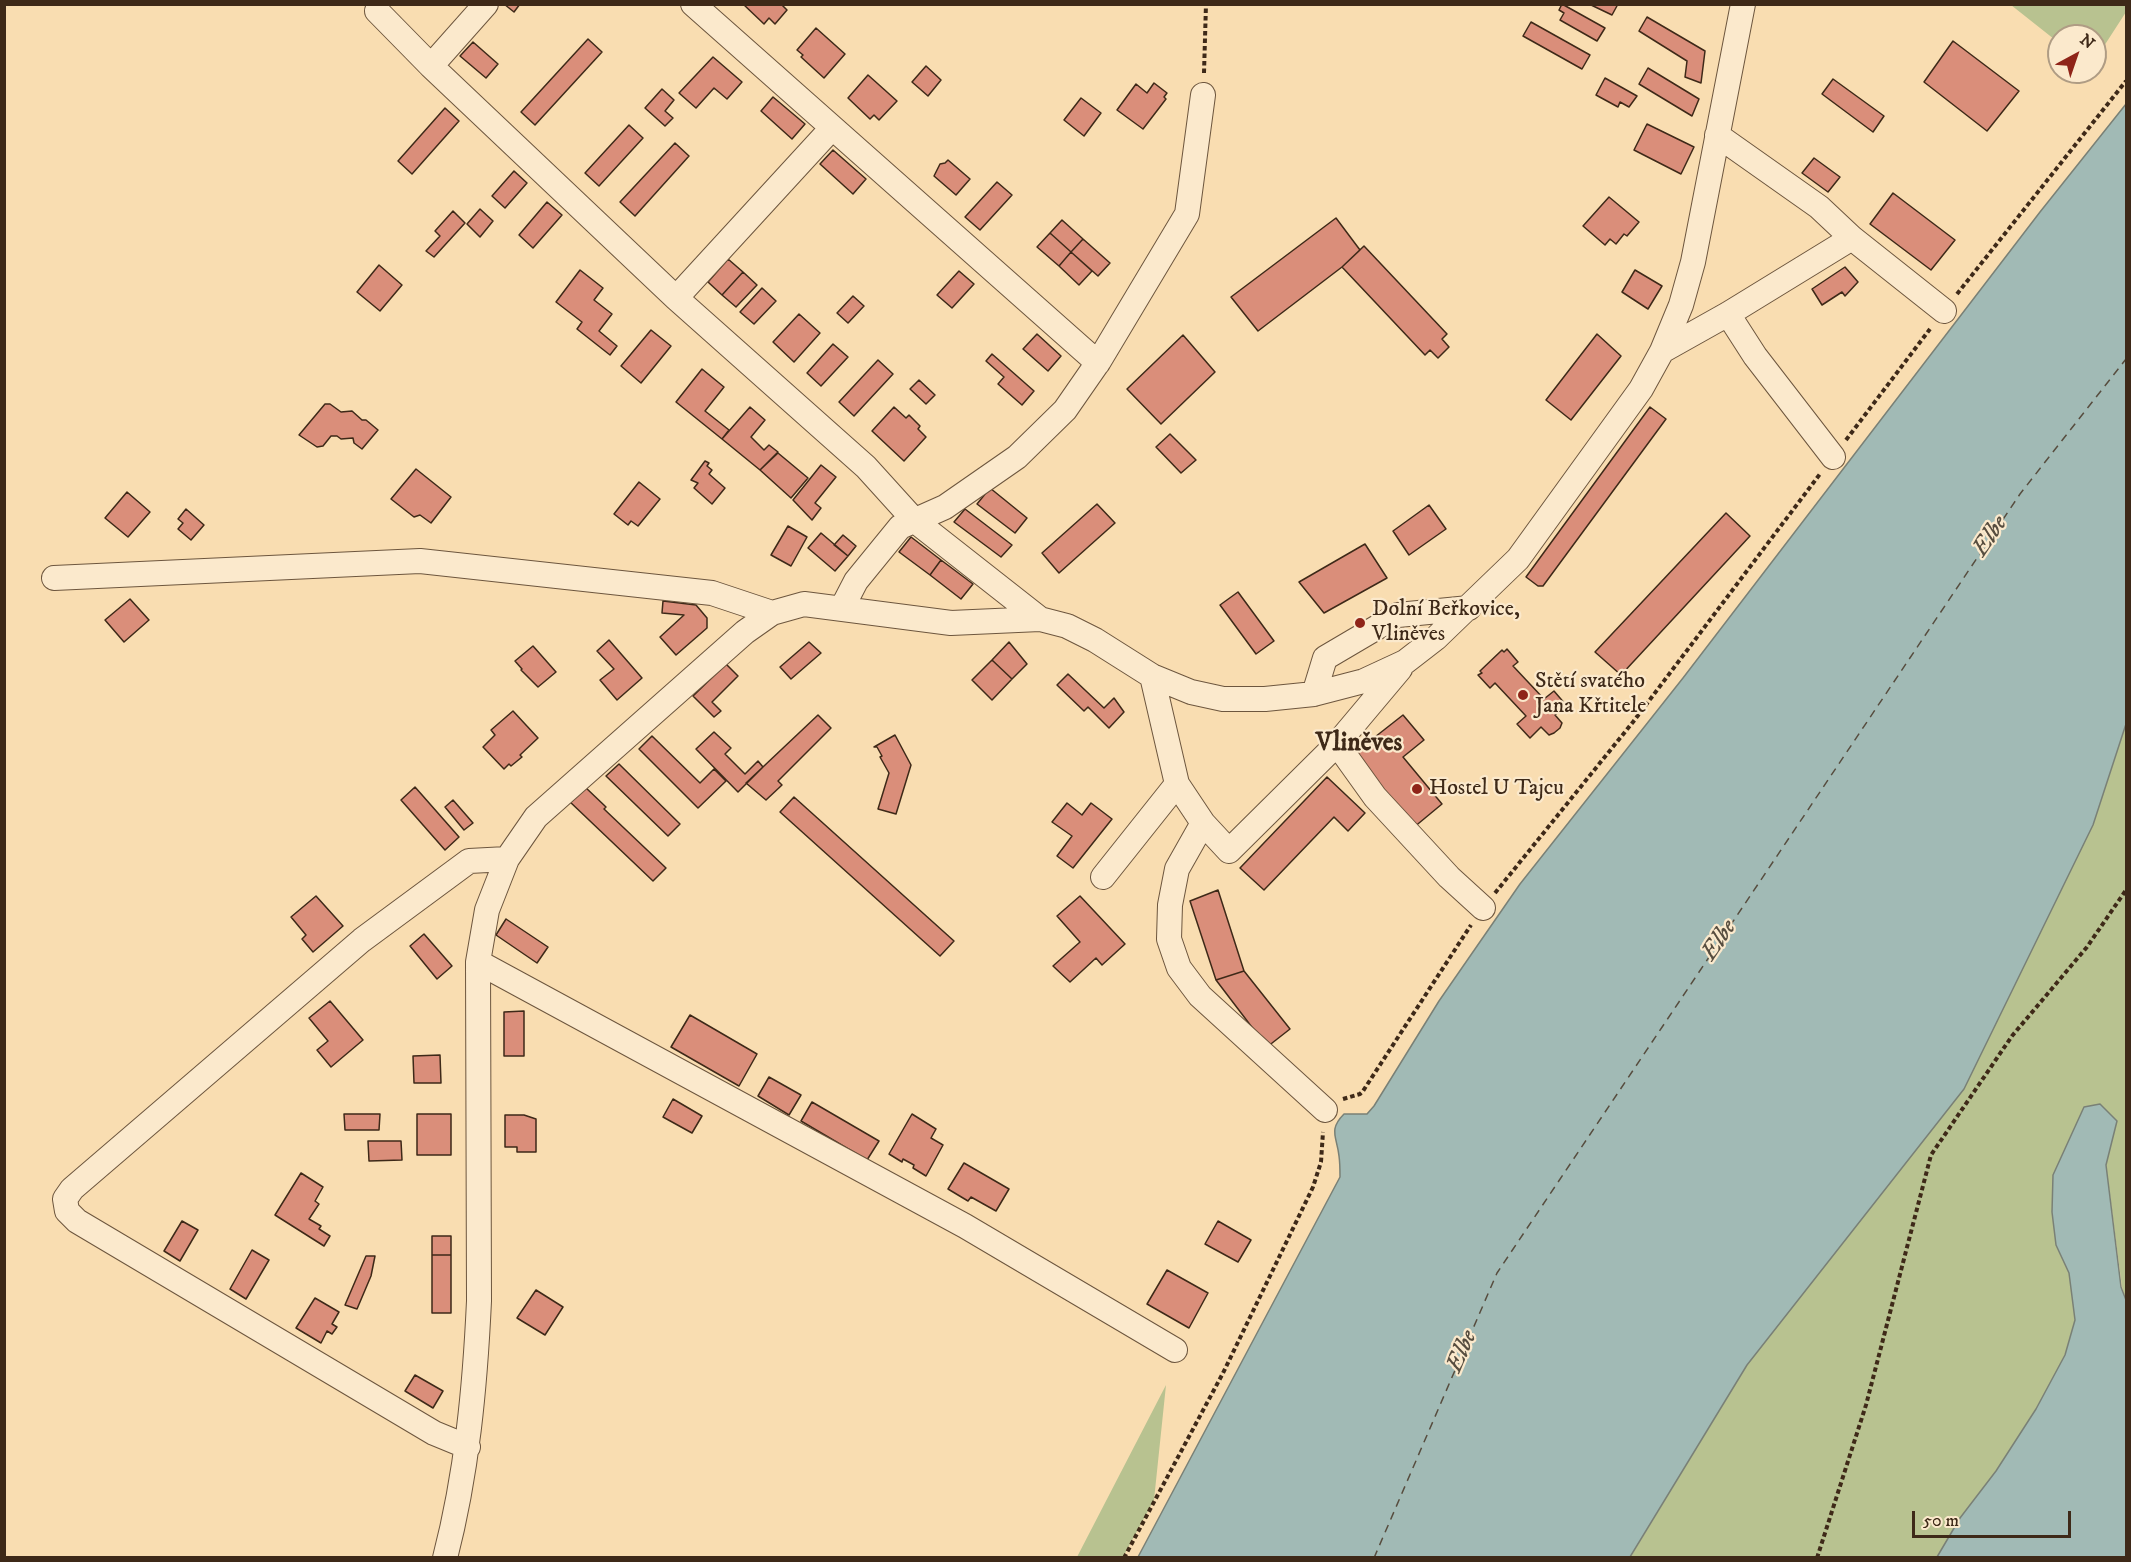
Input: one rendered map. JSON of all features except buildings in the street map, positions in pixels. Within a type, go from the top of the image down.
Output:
[{"type":"street","points":[[431,66],[486,4]]},
{"type":"street","points":[[693,4],[1098,363]]},
{"type":"street","points":[[1152,676],[1177,784],[1203,823],[1229,851],[1336,744],[1405,662],[1469,608],[1518,559],[1641,389],[1662,351],[1681,305],[1693,262],[1743,4]]},
{"type":"street","points":[[378,11],[431,66],[676,298],[866,467],[914,520],[1040,619]]},
{"type":"street","points":[[842,608],[856,581],[900,527],[945,507],[1017,457],[1065,410],[1098,363],[1187,214],[1203,95]]},
{"type":"street","points":[[676,298],[832,128]]},
{"type":"street","points":[[1717,135],[1819,207],[1852,238],[1944,311]]},
{"type":"street","points":[[1662,351],[1728,314],[1852,238]]},
{"type":"street","points":[[1728,314],[1755,356],[1833,457]]},
{"type":"street","points":[[54,578],[420,561],[712,593],[772,613]]},
{"type":"street","points":[[445,1557],[457,1513],[468,1447],[479,1301],[478,962],[487,910],[507,859],[536,817],[745,632],[772,613],[804,604],[951,623],[1040,619],[1067,626],[1095,640],[1152,676],[1191,692],[1223,699],[1265,699],[1314,694],[1364,681],[1405,662]]},
{"type":"street","points":[[1314,694],[1325,658],[1398,615],[1469,608]]},
{"type":"street","points":[[1336,744],[1376,797],[1449,877],[1483,908]]},
{"type":"street","points":[[1103,877],[1177,784]]},
{"type":"street","points":[[1203,823],[1177,869],[1170,905],[1169,939],[1179,968],[1200,996],[1325,1110]]},
{"type":"street","points":[[468,1447],[434,1432],[77,1221],[67,1211],[65,1199],[72,1188],[362,940],[469,861],[507,859]]},
{"type":"street","points":[[478,962],[965,1226],[1175,1350]]},
{"type":"path","points":[[1203,95],[1206,4]]},
{"type":"path","points":[[1124,1557],[1223,1373],[1313,1187],[1321,1162],[1324,1137],[1322,1119],[1325,1110],[1332,1104],[1363,1091],[1483,908],[1633,722],[1944,311],[2127,81]]},
{"type":"path","points":[[1817,1557],[1866,1405],[1931,1155],[2012,1036],[2087,947],[2127,890]]},
{"type":"green space","points":[[2011,5],[2126,5],[2126,12],[2107,41],[2107,24],[2047,24],[2047,34]]},
{"type":"green space","points":[[2126,724],[2126,1300],[2122,1287],[2106,1165],[2117,1121],[2100,1104],[2084,1107],[2052,1212],[2056,1245],[2069,1273],[2075,1320],[2065,1355],[2036,1409],[1996,1471],[1960,1518],[1937,1557],[1630,1558],[1747,1365],[2093,825]]},
{"type":"green space","points":[[1166,1385],[1154,1500],[1123,1557],[1077,1557]]},
{"type":"water","name":"Elbe","points":[[2126,104],[2126,724],[2093,825],[1964,1089],[1747,1365],[1630,1557],[1138,1557],[1340,1177],[1335,1134],[1339,1120],[1344,1114],[1367,1114],[1374,1106],[1439,1001],[1520,884],[1683,678],[2040,212]]},
{"type":"water","points":[[2100,1104],[2117,1121],[2106,1165],[2121,1287],[2126,1300],[2126,1557],[1937,1557],[1960,1518],[1996,1471],[2036,1409],[2065,1355],[2075,1320],[2069,1273],[2056,1245],[2052,1212],[2053,1175],[2084,1107]]},
{"type":"ferry route","points":[[1374,1558],[1497,1273],[2020,494],[2126,359]]},
{"type":"place","name":"Dolní Beřkovice, Vliněves","points":[[1360,623]]},
{"type":"place","name":"Stětí svatého Jana Křtitele","points":[[1523,695]]},
{"type":"place","name":"Hostel U Tajcu","points":[[1417,789]]},
{"type":"district","name":"Vliněves","points":[[1359,745]]}]
